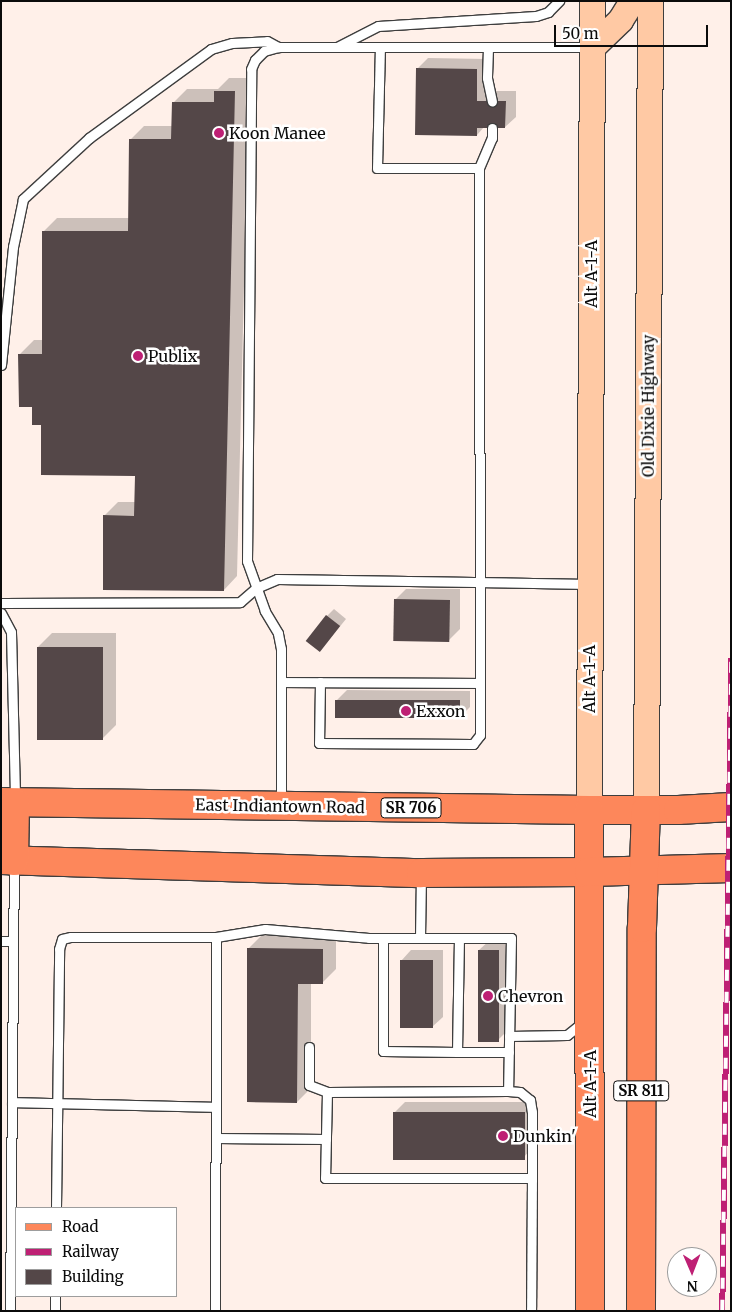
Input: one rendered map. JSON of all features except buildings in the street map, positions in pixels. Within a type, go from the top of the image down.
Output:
[{"type":"main road","name":"SR 811","points":[[592,1],[592,47]]},
{"type":"main road","points":[[592,47],[620,20],[632,1]]},
{"type":"main road","name":"Old Dixie Highway","points":[[646,810],[650,1]]},
{"type":"main road","name":"Alt A-1-A","points":[[590,1311],[589,584],[592,47]]},
{"type":"main road","points":[[8,803],[7,861],[421,873],[589,872],[731,868]]},
{"type":"main road","name":"East Indiantown Road","points":[[8,803],[589,810]]},
{"type":"main road","name":"SR 706","points":[[589,810],[731,807]]},
{"type":"main road","name":"SR 811","points":[[641,1311],[642,938],[646,810]]},
{"type":"lane","points":[[334,48],[378,26],[536,16],[548,12],[559,1]]},
{"type":"lane","points":[[1,364],[13,248],[23,199],[89,138],[211,49],[232,43],[258,42],[267,42],[278,47]]},
{"type":"lane","points":[[281,806],[281,649],[278,634],[256,588],[247,561],[250,69],[255,60],[264,51],[278,47],[592,47]]},
{"type":"lane","points":[[380,48],[377,168],[479,168]]},
{"type":"lane","points":[[488,48],[488,78],[492,101]]},
{"type":"lane","points":[[320,682],[319,742],[473,744],[480,735],[479,168],[492,138],[492,128]]},
{"type":"lane","points":[[1,603],[240,602],[256,588],[277,579],[589,584]]},
{"type":"lane","points":[[1,613],[11,632],[8,803]]},
{"type":"lane","points":[[281,682],[480,683]]},
{"type":"lane","points":[[7,861],[13,941],[10,1311]]},
{"type":"lane","points":[[420,938],[421,873]]},
{"type":"lane","points":[[56,1207],[59,949],[62,940],[71,936],[216,937],[265,929],[383,938],[511,938],[508,1091]]},
{"type":"lane","points":[[215,1311],[216,937]]},
{"type":"lane","points":[[383,938],[383,1051],[509,1052]]},
{"type":"lane","points":[[457,1052],[459,938]]},
{"type":"lane","points":[[1,941],[13,941]]},
{"type":"lane","points":[[509,1036],[567,1035],[590,1017]]},
{"type":"lane","points":[[309,1047],[309,1085],[327,1092],[508,1091],[520,1092],[530,1100],[532,1112],[531,1311]]},
{"type":"lane","points":[[327,1092],[325,1178],[532,1178]]},
{"type":"lane","points":[[12,1102],[216,1107]]},
{"type":"lane","points":[[216,1138],[326,1139]]},
{"type":"lane","points":[[54,1311],[55,1297]]},
{"type":"railway","points":[[722,1311],[731,658]]},
{"type":"place","name":"Koon Manee","points":[[219,133]]},
{"type":"place","name":"Publix","points":[[138,356]]},
{"type":"place","name":"Exxon","points":[[406,711]]},
{"type":"place","name":"Chevron","points":[[488,996]]},
{"type":"place","name":"Dunkin'","points":[[503,1136]]}]
